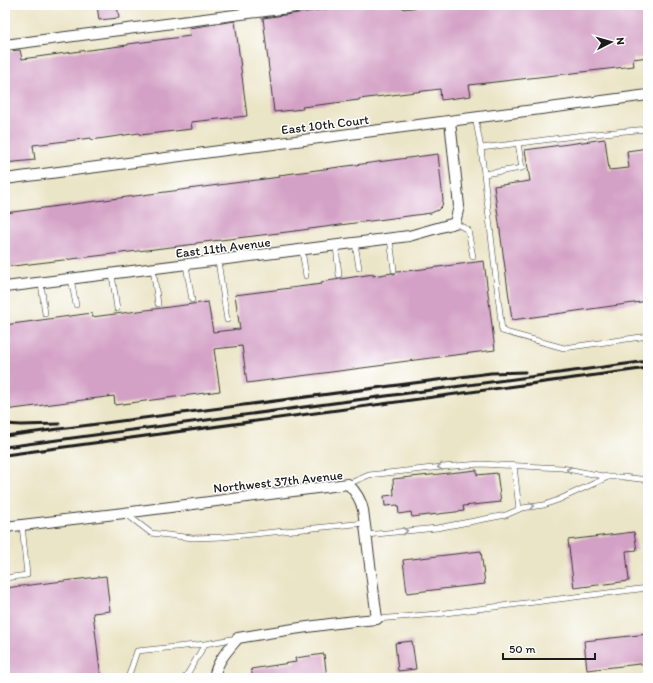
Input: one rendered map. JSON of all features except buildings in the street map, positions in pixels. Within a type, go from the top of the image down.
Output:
[{"type":"street","points":[[5,45],[311,5]]},
{"type":"street","name":"East 10th Court","points":[[5,179],[648,95]]},
{"type":"street","points":[[450,121],[459,206],[455,223]]},
{"type":"street","name":"East 11th Avenue","points":[[5,287],[71,280],[390,239],[409,236],[455,223]]},
{"type":"street","name":"Northwest 37th Avenue","points":[[5,527],[348,484],[360,499],[363,510],[376,619]]},
{"type":"street","points":[[214,678],[219,661],[238,638],[301,628],[376,619]]},
{"type":"lane","points":[[475,118],[484,174],[502,331],[564,348],[648,336]]},
{"type":"lane","points":[[480,148],[583,135],[648,129]]},
{"type":"lane","points":[[484,174],[522,168],[518,143]]},
{"type":"lane","points":[[455,223],[468,230],[473,257]]},
{"type":"lane","points":[[390,239],[394,270]]},
{"type":"lane","points":[[355,243],[359,268]]},
{"type":"lane","points":[[336,246],[339,275]]},
{"type":"lane","points":[[302,250],[306,276]]},
{"type":"lane","points":[[218,261],[227,320]]},
{"type":"lane","points":[[186,265],[192,300]]},
{"type":"lane","points":[[153,269],[158,304]]},
{"type":"lane","points":[[112,274],[117,309]]},
{"type":"lane","points":[[71,280],[76,305]]},
{"type":"lane","points":[[41,283],[45,314]]},
{"type":"lane","points":[[348,484],[369,475],[481,464],[562,468],[608,477],[648,480]]},
{"type":"lane","points":[[514,466],[519,509]]},
{"type":"lane","points":[[366,535],[423,530],[500,517],[519,509],[544,505],[558,500],[608,477]]},
{"type":"lane","points":[[124,513],[150,533],[193,538],[223,537],[365,523]]},
{"type":"lane","points":[[5,578],[28,575],[22,525]]},
{"type":"lane","points":[[376,619],[437,614],[648,588]]},
{"type":"lane","points":[[128,678],[137,651],[204,644],[238,638]]},
{"type":"lane","points":[[185,678],[204,644]]},
{"type":"railway","points":[[5,447],[648,361]]},
{"type":"railway","points":[[5,455],[648,368]]},
{"type":"railway","points":[[5,436],[491,373],[525,372]]},
{"type":"railway","points":[[5,424],[59,424]]}]
